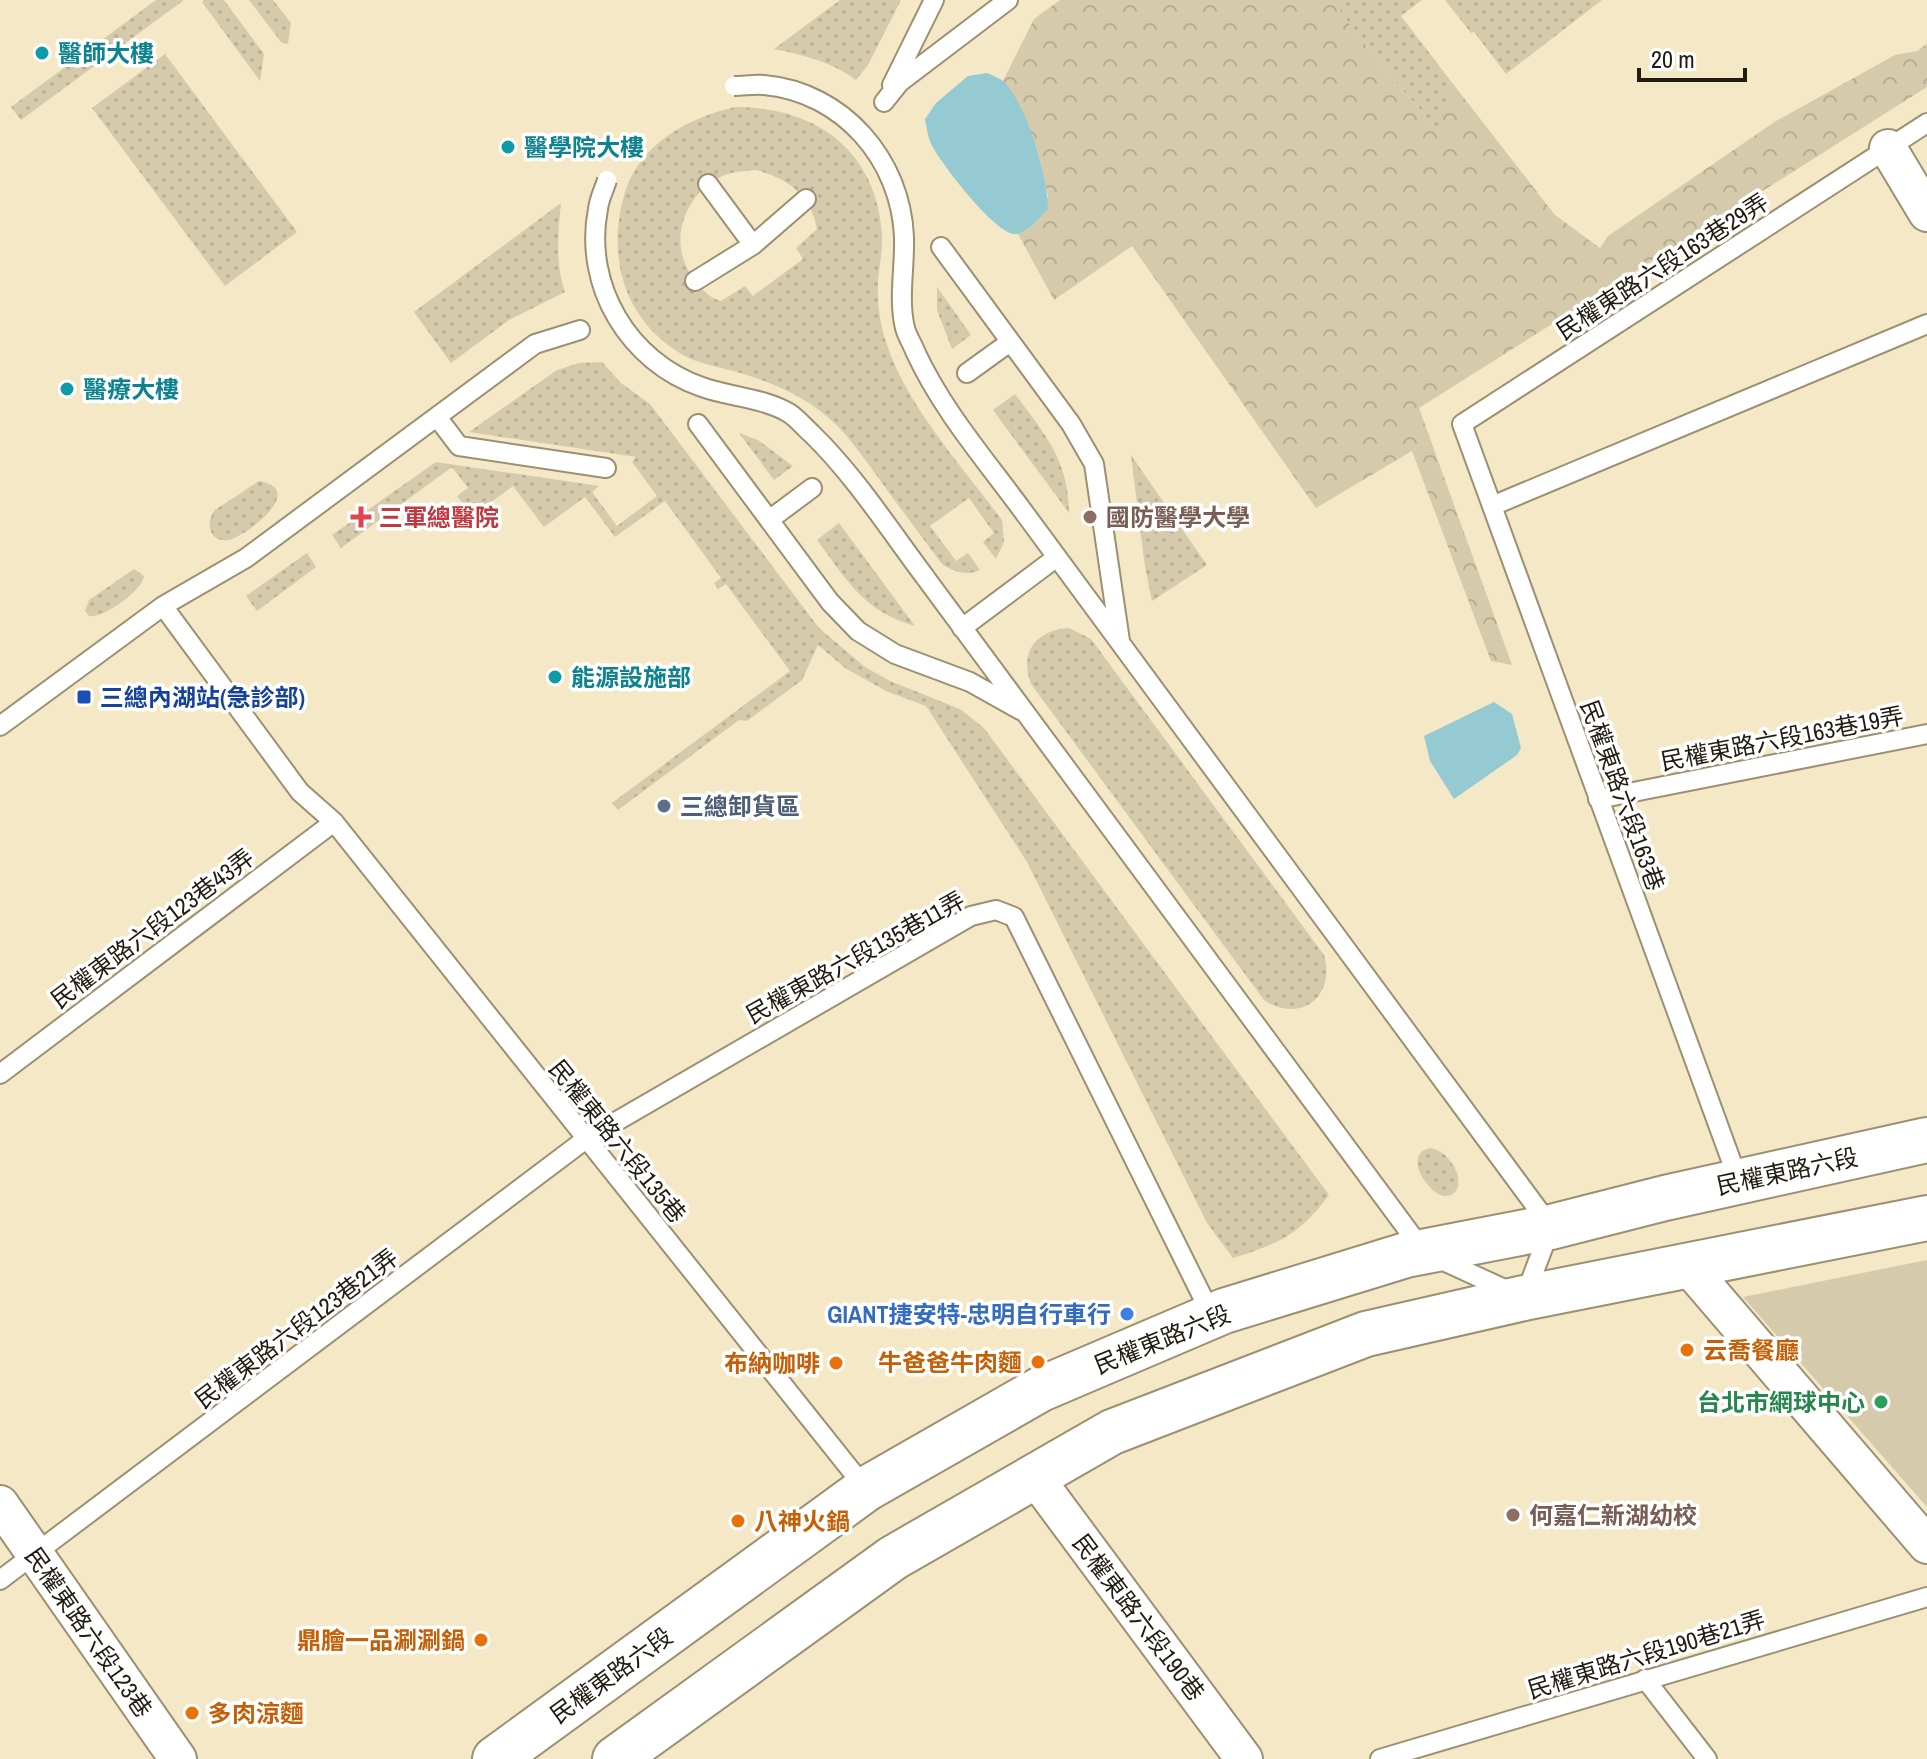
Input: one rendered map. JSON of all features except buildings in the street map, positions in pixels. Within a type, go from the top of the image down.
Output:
[{"type":"main road","name":"民權東路六段","points":[[495,1759],[866,1489],[1041,1389],[1212,1316],[1406,1255],[1551,1227],[1927,1140]]},
{"type":"main road","points":[[615,1759],[893,1558],[1112,1432],[1366,1334],[1524,1298],[1927,1218]]},
{"type":"street","points":[[1888,148],[1927,213]]},
{"type":"street","points":[[1687,1265],[1927,1545]]},
{"type":"street","name":"民權東路六段190巷","points":[[1034,1476],[1244,1759]]},
{"type":"street","name":"民權東路六段123巷","points":[[0,1504],[178,1759]]},
{"type":"lane","points":[[934,0],[884,102],[900,82],[1008,0]]},
{"type":"lane","points":[[607,180],[598,209],[595,241],[598,273],[608,303],[625,332],[647,355],[673,374],[702,387],[790,413],[835,457],[1424,1252],[1524,1298],[1551,1227],[931,386],[905,328],[901,206],[890,175],[874,147],[852,123],[826,105],[796,92],[765,85],[734,86]]},
{"type":"lane","name":"民權東路六段163巷29弄","points":[[1462,424],[1927,123]]},
{"type":"lane","points":[[708,184],[753,245]]},
{"type":"lane","points":[[695,281],[753,245],[806,199]]},
{"type":"lane","points":[[941,247],[1071,424],[1094,464],[1120,644]]},
{"type":"lane","points":[[1492,506],[1927,324]]},
{"type":"lane","points":[[0,726],[163,606],[246,558],[535,344],[580,330]]},
{"type":"lane","points":[[967,373],[1010,342]]},
{"type":"lane","points":[[437,417],[459,446],[606,468]]},
{"type":"lane","points":[[698,424],[830,602],[858,631],[895,654],[970,682],[1026,714]]},
{"type":"lane","name":"民權東路六段163巷","points":[[1462,424],[1739,1182]]},
{"type":"lane","points":[[769,520],[812,488]]},
{"type":"lane","points":[[962,628],[1057,557]]},
{"type":"lane","name":"民權東路六段135巷","points":[[163,606],[300,792],[334,822],[866,1489]]},
{"type":"lane","name":"民權東路六段163巷19弄","points":[[1598,799],[1927,734]]},
{"type":"lane","name":"民權東路六段123巷43弄","points":[[0,1074],[334,822]]},
{"type":"lane","name":"民權東路六段135巷11弄","points":[[586,1139],[971,916],[996,910],[1014,917],[1212,1316]]},
{"type":"lane","name":"民權東路六段123巷21弄","points":[[0,1580],[586,1139]]},
{"type":"lane","name":"民權東路六段190巷21弄","points":[[1380,1759],[1927,1597]]},
{"type":"lane","points":[[1645,1679],[1707,1759]]},
{"type":"green space","points":[[156,0],[184,0],[21,120],[11,107]]},
{"type":"green space","points":[[224,0],[264,54],[260,81],[202,2]]},
{"type":"green space","points":[[249,0],[273,0],[291,23],[288,44],[281,42]]},
{"type":"green space","points":[[840,0],[901,0],[868,65],[856,80],[827,64],[774,49]]},
{"type":"green space","points":[[1060,0],[1331,0],[1392,78],[1440,132],[1450,80],[1555,215],[1600,248],[1608,236],[1776,121],[1895,55],[1917,51],[1927,44],[1927,87],[1419,408],[1512,665],[1491,661],[1412,451],[1316,508],[1132,246],[1054,300],[1018,234],[1034,223],[1048,197],[1038,152],[1020,109],[1003,81],[1034,19]]},
{"type":"green space","points":[[1331,0],[1422,0],[1401,16],[1450,80],[1441,133],[1392,78]]},
{"type":"green space","points":[[1445,0],[1602,0],[1506,74]]},
{"type":"green space","points":[[165,54],[297,232],[225,286],[92,108]]},
{"type":"green space","points":[[735,107],[764,109],[815,125],[854,156],[868,178],[877,204],[882,234],[878,297],[886,342],[895,366],[921,413],[1002,520],[1004,542],[996,559],[983,542],[994,533],[969,498],[930,526],[956,561],[968,553],[980,570],[961,572],[942,564],[856,447],[821,412],[776,386],[683,355],[646,324],[633,305],[619,262],[618,239],[625,192],[632,175],[654,146],[668,135]],"holes":[[[756,170],[788,183],[804,198],[817,229],[796,248],[803,259],[753,296],[745,286],[721,301],[699,286],[683,259],[681,230],[685,216],[701,192],[725,175]]]},
{"type":"green space","points":[[561,203],[558,237],[565,292],[509,320],[451,363],[414,312]]},
{"type":"green space","points":[[937,287],[971,335],[952,349],[937,310]]},
{"type":"green space","points":[[602,362],[621,383],[650,404],[819,628],[865,667],[890,681],[960,709],[984,728],[1329,1195],[1298,1229],[1276,1242],[1233,1258],[1207,1223],[1027,862],[926,706],[886,691],[845,668],[818,645],[802,680],[747,721],[739,720],[618,810],[612,803],[790,671],[726,584],[718,589],[714,583],[721,578],[665,501],[615,537],[585,497],[544,527],[513,486],[472,516],[457,496],[468,488],[452,467],[341,548],[332,535],[436,462],[599,486],[592,492],[617,526],[657,496],[632,462],[636,457],[469,432],[557,370],[579,363]]},
{"type":"green space","points":[[1015,394],[1045,435],[1060,463],[1069,513],[993,410]]},
{"type":"green space","points":[[739,433],[758,440],[793,466],[774,480]]},
{"type":"green space","points":[[1131,455],[1207,565],[1152,601],[1145,567]]},
{"type":"green space","points":[[259,481],[273,486],[278,493],[268,513],[236,537],[222,540],[213,535],[210,520],[215,510]]},
{"type":"green space","points":[[839,523],[915,626],[897,620],[869,603],[838,569],[817,540]]},
{"type":"green space","points":[[307,553],[316,567],[257,611],[246,596]]},
{"type":"green space","points":[[134,569],[144,576],[137,589],[112,608],[89,616],[85,611],[89,600]]},
{"type":"green space","points":[[1069,628],[1091,639],[1324,955],[1325,983],[1312,1002],[1290,1009],[1264,1000],[1031,684],[1027,662],[1033,645],[1047,633]]},
{"type":"green space","points":[[1430,1148],[1444,1155],[1457,1172],[1458,1188],[1449,1196],[1436,1193],[1420,1173],[1418,1157]]},
{"type":"green space","name":"台北市網球中心","points":[[1927,1260],[1927,1507],[1743,1297]]},
{"type":"water","points":[[987,73],[1004,82],[1021,107],[1035,142],[1044,179],[1048,209],[1019,234],[1005,231],[970,198],[939,158],[927,131],[925,119],[936,103],[968,76]]},
{"type":"water","points":[[1494,702],[1512,714],[1521,748],[1517,755],[1454,799],[1430,761],[1424,736]]},
{"type":"place","name":"醫師大樓","points":[[42,53]]},
{"type":"place","name":"醫學院大樓","points":[[508,147]]},
{"type":"place","name":"醫療大樓","points":[[67,389]]},
{"type":"place","name":"三軍總醫院","points":[[361,517]]},
{"type":"place","name":"國防醫學大學","points":[[1090,517]]},
{"type":"place","name":"能源設施部","points":[[555,677]]},
{"type":"place","name":"三總內湖站(急診部)","points":[[84,697]]},
{"type":"place","name":"三總卸貨區","points":[[664,806]]},
{"type":"place","name":"GIANT捷安特-忠明自行車行","points":[[1127,1314]]},
{"type":"place","name":"云喬餐廳","points":[[1687,1350]]},
{"type":"place","name":"牛爸爸牛肉麵","points":[[1038,1362]]},
{"type":"place","name":"布納咖啡","points":[[836,1363]]},
{"type":"place","name":"台北市網球中心","points":[[1881,1402]]},
{"type":"place","name":"何嘉仁新湖幼校","points":[[1513,1515]]},
{"type":"place","name":"八神火鍋","points":[[738,1521]]},
{"type":"place","name":"鼎膾一品涮涮鍋","points":[[481,1640]]},
{"type":"place","name":"多肉涼麵","points":[[192,1713]]}]
